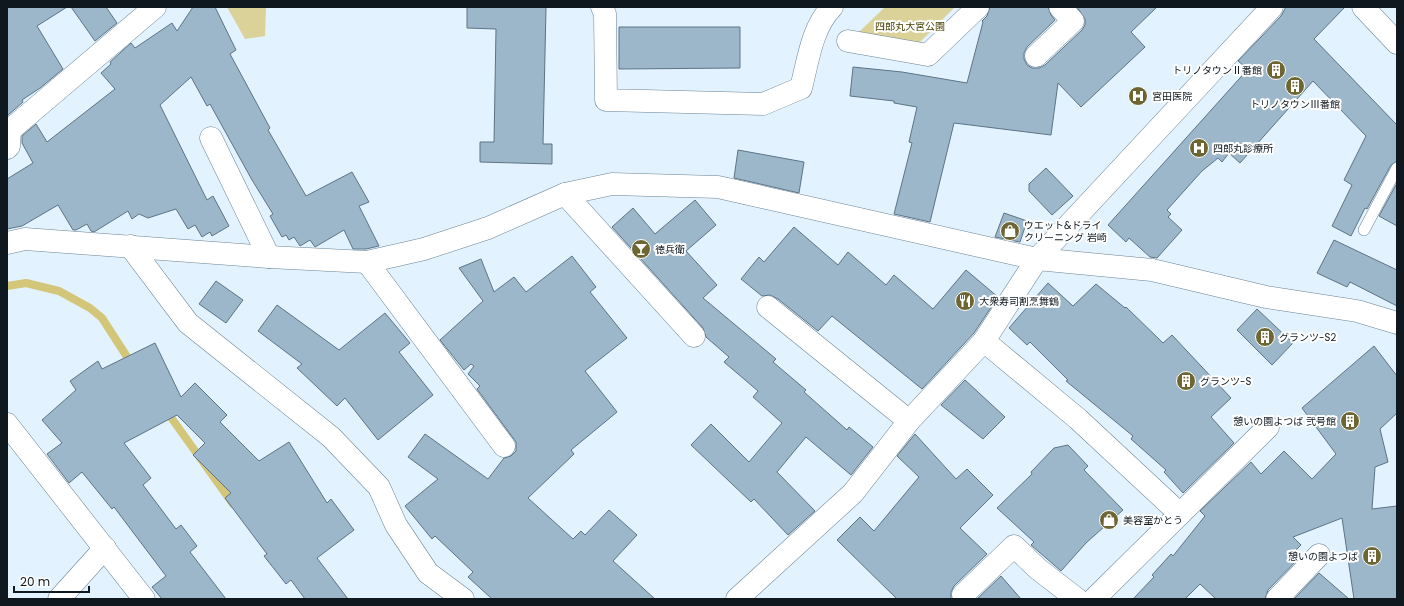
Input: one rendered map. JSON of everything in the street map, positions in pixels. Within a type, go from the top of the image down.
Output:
[{"type":"street","points":[[602,7],[604,14],[606,100],[763,104],[801,88],[816,33],[827,12],[832,7]]},
{"type":"street","points":[[848,41],[928,55],[978,7]]},
{"type":"street","points":[[1036,56],[1073,21],[1060,7]]},
{"type":"street","points":[[737,599],[853,493],[909,421],[984,341],[1037,259],[1272,7]]},
{"type":"street","points":[[1363,7],[1397,43]]},
{"type":"street","points":[[7,148],[9,146],[10,130],[152,8]]},
{"type":"street","points":[[211,138],[269,257]]},
{"type":"street","points":[[7,243],[25,239],[269,257],[367,262],[424,249],[488,228],[564,194],[612,184],[718,187],[1037,259],[1152,270],[1266,297],[1357,311],[1397,324]]},
{"type":"street","points":[[564,194],[694,336]]},
{"type":"street","points":[[130,246],[188,322],[337,442],[379,487],[396,525],[428,573],[462,599]]},
{"type":"street","points":[[367,262],[504,446]]},
{"type":"street","points":[[768,307],[909,421]]},
{"type":"street","points":[[984,341],[1078,420],[1180,514]]},
{"type":"street","points":[[1094,599],[1268,427]]},
{"type":"street","points":[[9,432],[105,548],[144,599]]},
{"type":"street","points":[[963,595],[1014,546],[1038,569],[1077,599]]},
{"type":"street","points":[[59,599],[105,548]]},
{"type":"street","points":[[1277,599],[1319,556]]},
{"type":"lane","points":[[1364,230],[1397,168]]},
{"type":"green space","points":[[227,7],[266,7],[265,36],[245,39]]},
{"type":"green space","name":"四郎丸大宮公園","points":[[885,7],[955,7],[916,46],[857,34]]},
{"type":"building","points":[[7,7],[67,7],[37,26],[63,69],[40,88],[22,100],[23,102],[7,116]]},
{"type":"building","points":[[71,7],[106,7],[117,23],[95,41]]},
{"type":"building","points":[[193,7],[215,7],[236,50],[230,54],[270,128],[268,130],[306,196],[352,172],[369,202],[359,206],[379,246],[366,249],[353,249],[344,230],[315,247],[310,240],[300,246],[294,237],[289,240],[286,235],[282,237],[270,216],[273,214],[252,180],[210,104],[207,106],[191,77],[160,105],[207,200],[213,196],[229,226],[212,236],[210,232],[202,237],[195,225],[188,229],[176,209],[148,218],[139,214],[132,219],[128,211],[94,232],[91,231],[87,224],[73,230],[58,205],[22,226],[7,229],[7,179],[33,163],[22,143],[22,136],[36,124],[47,142],[115,89],[101,73],[111,64],[110,62],[131,43],[135,48],[172,23],[177,31]]},
{"type":"building","points":[[467,7],[546,7],[543,144],[552,144],[552,164],[480,162],[480,142],[494,142],[496,29],[467,28]]},
{"type":"building","points":[[990,7],[1048,7],[1055,20],[1027,47],[1024,53],[1024,59],[1027,65],[1032,68],[1039,68],[1045,65],[1082,30],[1085,25],[1085,19],[1077,7],[1157,7],[1131,32],[1145,47],[1081,107],[1058,83],[1051,135],[954,123],[930,222],[894,214],[912,143],[909,142],[917,107],[894,103],[894,101],[850,96],[853,67],[902,72],[967,83],[983,22],[982,21],[987,16]]},
{"type":"building","points":[[1286,7],[1345,7],[1314,39],[1397,125],[1397,161],[1391,165],[1367,209],[1365,208],[1351,236],[1332,226],[1352,185],[1344,180],[1366,136],[1313,81],[1240,163],[1229,153],[1222,162],[1218,158],[1202,171],[1167,210],[1171,214],[1168,217],[1182,230],[1157,258],[1150,257],[1129,238],[1126,242],[1108,225],[1248,69],[1238,61],[1281,16]]},
{"type":"building","points":[[619,27],[740,27],[740,68],[619,69]]},
{"type":"building","points":[[738,150],[804,162],[799,193],[734,178]]},
{"type":"building","points":[[1046,168],[1073,196],[1052,215],[1029,191],[1029,184]]},
{"type":"building","points":[[1397,183],[1397,226],[1379,216]]},
{"type":"building","points":[[695,200],[716,225],[686,251],[717,285],[703,298],[776,359],[773,362],[806,390],[804,392],[847,430],[849,427],[873,447],[851,475],[806,437],[777,472],[815,511],[788,535],[754,499],[751,502],[691,445],[711,424],[749,462],[782,423],[753,397],[758,391],[724,362],[729,357],[706,337],[703,328],[612,227],[633,208],[655,234]]},
{"type":"building","points":[[1004,213],[1027,221],[1020,242],[995,237]]},
{"type":"building","points":[[794,227],[838,265],[848,252],[886,285],[894,275],[933,309],[966,270],[998,297],[974,333],[922,389],[832,316],[818,331],[778,299],[770,295],[762,296],[741,279],[759,257],[764,262]]},
{"type":"building","points":[[1334,240],[1397,270],[1397,306],[1350,282],[1347,287],[1317,273]]},
{"type":"building","points":[[572,256],[596,287],[590,292],[627,338],[585,371],[617,412],[571,450],[574,454],[528,498],[573,539],[581,531],[585,535],[609,510],[637,535],[613,561],[655,599],[492,599],[468,577],[473,572],[435,536],[432,539],[405,506],[438,479],[408,457],[425,434],[488,479],[504,458],[511,456],[516,451],[516,442],[477,389],[480,386],[468,374],[474,366],[471,364],[464,370],[440,340],[483,301],[459,268],[481,259],[494,292],[514,277],[526,292]]},
{"type":"building","points":[[216,281],[243,300],[226,323],[199,304]]},
{"type":"building","points":[[1048,283],[1073,306],[1096,284],[1125,308],[1126,307],[1163,343],[1172,335],[1231,398],[1211,417],[1234,443],[1183,493],[1164,472],[1166,470],[1131,439],[1133,436],[1066,381],[1068,380],[1030,342],[1027,345],[1009,328]]},
{"type":"building","points":[[277,305],[339,350],[385,313],[410,343],[399,352],[433,395],[378,440],[345,398],[337,406],[297,368],[302,364],[258,331]]},
{"type":"building","name":"グランツ-S2","points":[[1257,309],[1293,343],[1272,365],[1237,330]]},
{"type":"building","points":[[155,343],[181,397],[195,383],[227,415],[220,422],[259,461],[289,442],[327,503],[331,499],[354,530],[317,558],[348,599],[305,599],[291,580],[286,584],[264,556],[267,554],[225,498],[231,493],[193,455],[205,443],[177,415],[124,443],[151,478],[143,485],[176,529],[181,525],[197,546],[190,552],[226,599],[162,599],[152,587],[166,576],[114,507],[112,509],[82,472],[69,483],[47,454],[62,443],[42,420],[76,390],[70,381],[98,361],[102,369]]},
{"type":"building","points":[[1374,346],[1397,376],[1397,413],[1380,429],[1388,462],[1375,467],[1372,509],[1397,506],[1397,599],[1354,599],[1342,518],[1293,537],[1301,545],[1294,552],[1300,557],[1268,590],[1265,599],[1216,599],[1200,584],[1185,599],[1133,599],[1154,577],[1152,575],[1171,554],[1173,556],[1205,516],[1200,511],[1251,462],[1261,474],[1284,451],[1312,479],[1336,454],[1302,408]]},
{"type":"building","points":[[965,380],[1005,417],[983,439],[941,405]]},
{"type":"building","points":[[915,434],[956,479],[967,469],[993,495],[960,528],[987,554],[954,586],[951,592],[951,599],[897,599],[837,540],[860,517],[874,531],[919,477],[897,456]]},
{"type":"building","points":[[1068,445],[1088,466],[1084,470],[1123,510],[1086,543],[1061,571],[1031,545],[1034,542],[997,508],[1032,474],[1031,472],[1054,448]]},
{"type":"building","points":[[1319,573],[1349,599],[1294,599]]},
{"type":"building","points":[[1001,576],[1021,599],[977,599]]},
{"type":"waterway","points":[[7,286],[26,283],[59,291],[90,308],[102,318],[133,366]]},
{"type":"waterway","points":[[165,409],[233,504]]},
{"type":"place","name":"トリノタウンⅡ番館","points":[[1276,70]]},
{"type":"place","name":"トリノタウンⅢ番館","points":[[1295,86]]},
{"type":"place","name":"宮田医院","points":[[1138,96]]},
{"type":"place","name":"四郎丸診療所","points":[[1199,148]]},
{"type":"place","name":"ウエット&ドライ クリーニング 岩崎","points":[[1010,231]]},
{"type":"place","name":"徳兵衛","points":[[641,249]]},
{"type":"place","name":"大衆寿司割烹舞鶴","points":[[965,301]]},
{"type":"place","name":"グランツ-S2","points":[[1265,337]]},
{"type":"place","name":"グランツ-S","points":[[1186,381]]},
{"type":"place","name":"憩いの園よつば 弐号館","points":[[1350,421]]},
{"type":"place","name":"美容室かとう","points":[[1109,520]]},
{"type":"place","name":"憩いの園よつば","points":[[1372,556]]}]
